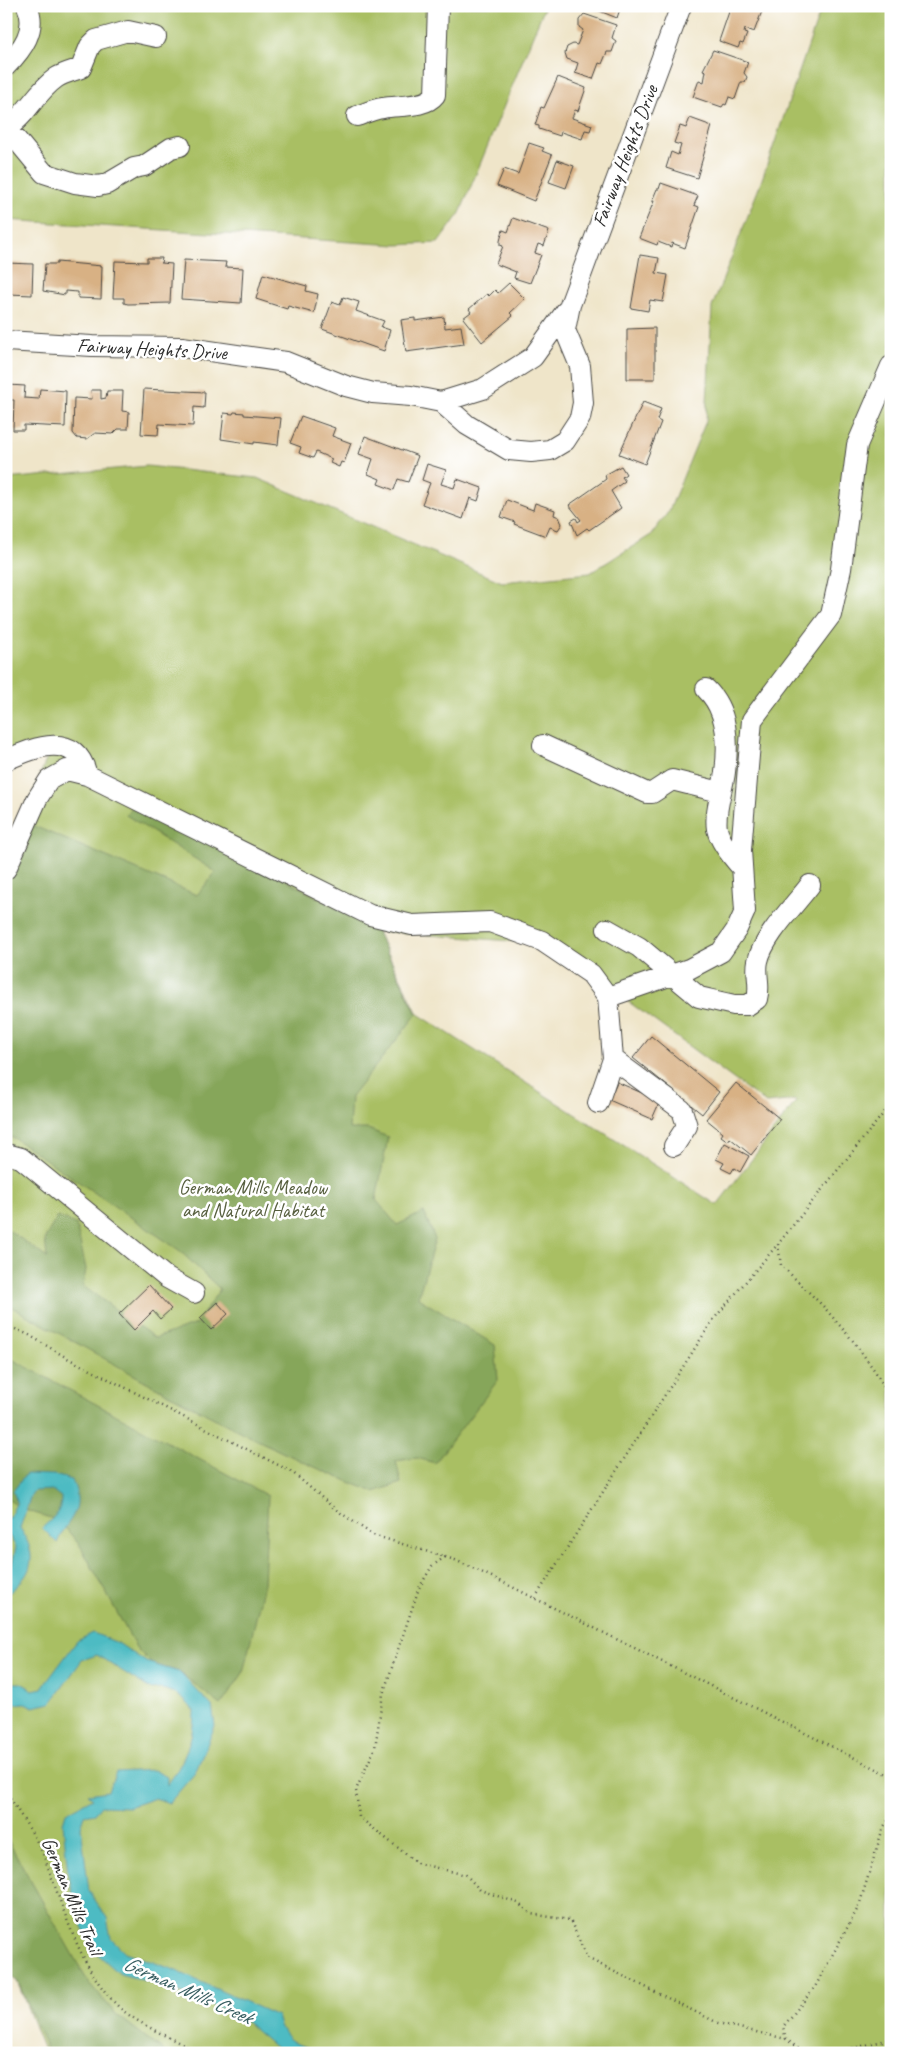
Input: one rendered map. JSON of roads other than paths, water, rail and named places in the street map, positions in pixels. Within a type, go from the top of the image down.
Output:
[{"type":"street","points":[[6,66],[21,49],[31,28],[32,19],[27,6]]},
{"type":"street","points":[[357,116],[379,108],[424,102],[432,99],[435,94],[438,6]]},
{"type":"street","name":"Fairway Heights Drive","points":[[441,402],[467,425],[509,450],[530,452],[550,450],[565,441],[580,418],[583,403],[580,366],[565,330],[570,305],[681,6]]},
{"type":"street","points":[[6,129],[21,117],[34,99],[56,78],[81,68],[90,46],[96,40],[128,31],[156,37]]},
{"type":"street","points":[[6,135],[16,139],[44,173],[75,183],[98,186],[107,184],[134,168],[144,166],[171,148],[180,146]]},
{"type":"street","name":"Fairway Heights Drive","points":[[6,342],[92,346],[182,347],[230,353],[286,362],[346,386],[441,402],[483,389],[533,357],[570,305]]},
{"type":"street","points":[[608,997],[689,969],[721,952],[737,929],[744,911],[741,850],[752,720],[832,615],[841,569],[857,445],[891,366]]},
{"type":"street","points":[[706,688],[723,711],[727,734],[725,772],[720,792],[717,830],[732,857],[742,868]]},
{"type":"street","points":[[6,760],[42,745],[52,744],[74,753],[85,766],[87,775]]},
{"type":"street","points":[[543,745],[646,793],[652,793],[672,780],[720,792]]},
{"type":"street","points":[[6,869],[37,800],[49,780],[67,770],[87,775],[370,915],[412,925],[490,922],[542,941],[591,974],[608,997],[613,1059],[598,1103]]},
{"type":"street","points":[[607,929],[639,947],[699,997],[734,1005],[748,1005],[757,999],[760,988],[758,962],[766,942],[810,885]]},
{"type":"street","points":[[613,1059],[682,1110],[687,1126],[674,1146]]},
{"type":"street","points":[[6,1154],[21,1158],[167,1278],[194,1293]]},
{"type":"water","points":[[26,1474],[54,1475],[72,1480],[76,1491],[76,1507],[57,1543],[42,1528],[58,1511],[61,1497],[52,1490],[34,1491],[20,1528],[30,1548],[30,1565],[22,1580],[6,1595],[6,1573],[12,1564],[16,1547],[6,1531],[6,1517],[9,1518],[17,1502],[13,1491]]},
{"type":"water","name":"German Mills Creek","points":[[93,1633],[118,1643],[146,1662],[179,1672],[212,1706],[215,1726],[195,1773],[169,1803],[155,1798],[129,1807],[101,1806],[95,1813],[85,1815],[81,1827],[89,1891],[107,1918],[111,1938],[125,1952],[172,1969],[277,2016],[280,2026],[289,2039],[302,2046],[328,2053],[282,2053],[235,2013],[168,1987],[120,1974],[92,1949],[81,1925],[68,1874],[63,1823],[66,1813],[93,1798],[88,1794],[108,1791],[116,1772],[154,1770],[167,1777],[167,1785],[187,1750],[194,1721],[194,1711],[176,1694],[164,1689],[152,1690],[97,1655],[82,1660],[51,1703],[33,1707],[25,1703],[6,1705],[6,1683],[21,1683],[33,1690],[42,1688],[77,1641]]},
{"type":"park label","name":"German Mills Meadow and Natural Habitat","points":[[253,1198]]}]
